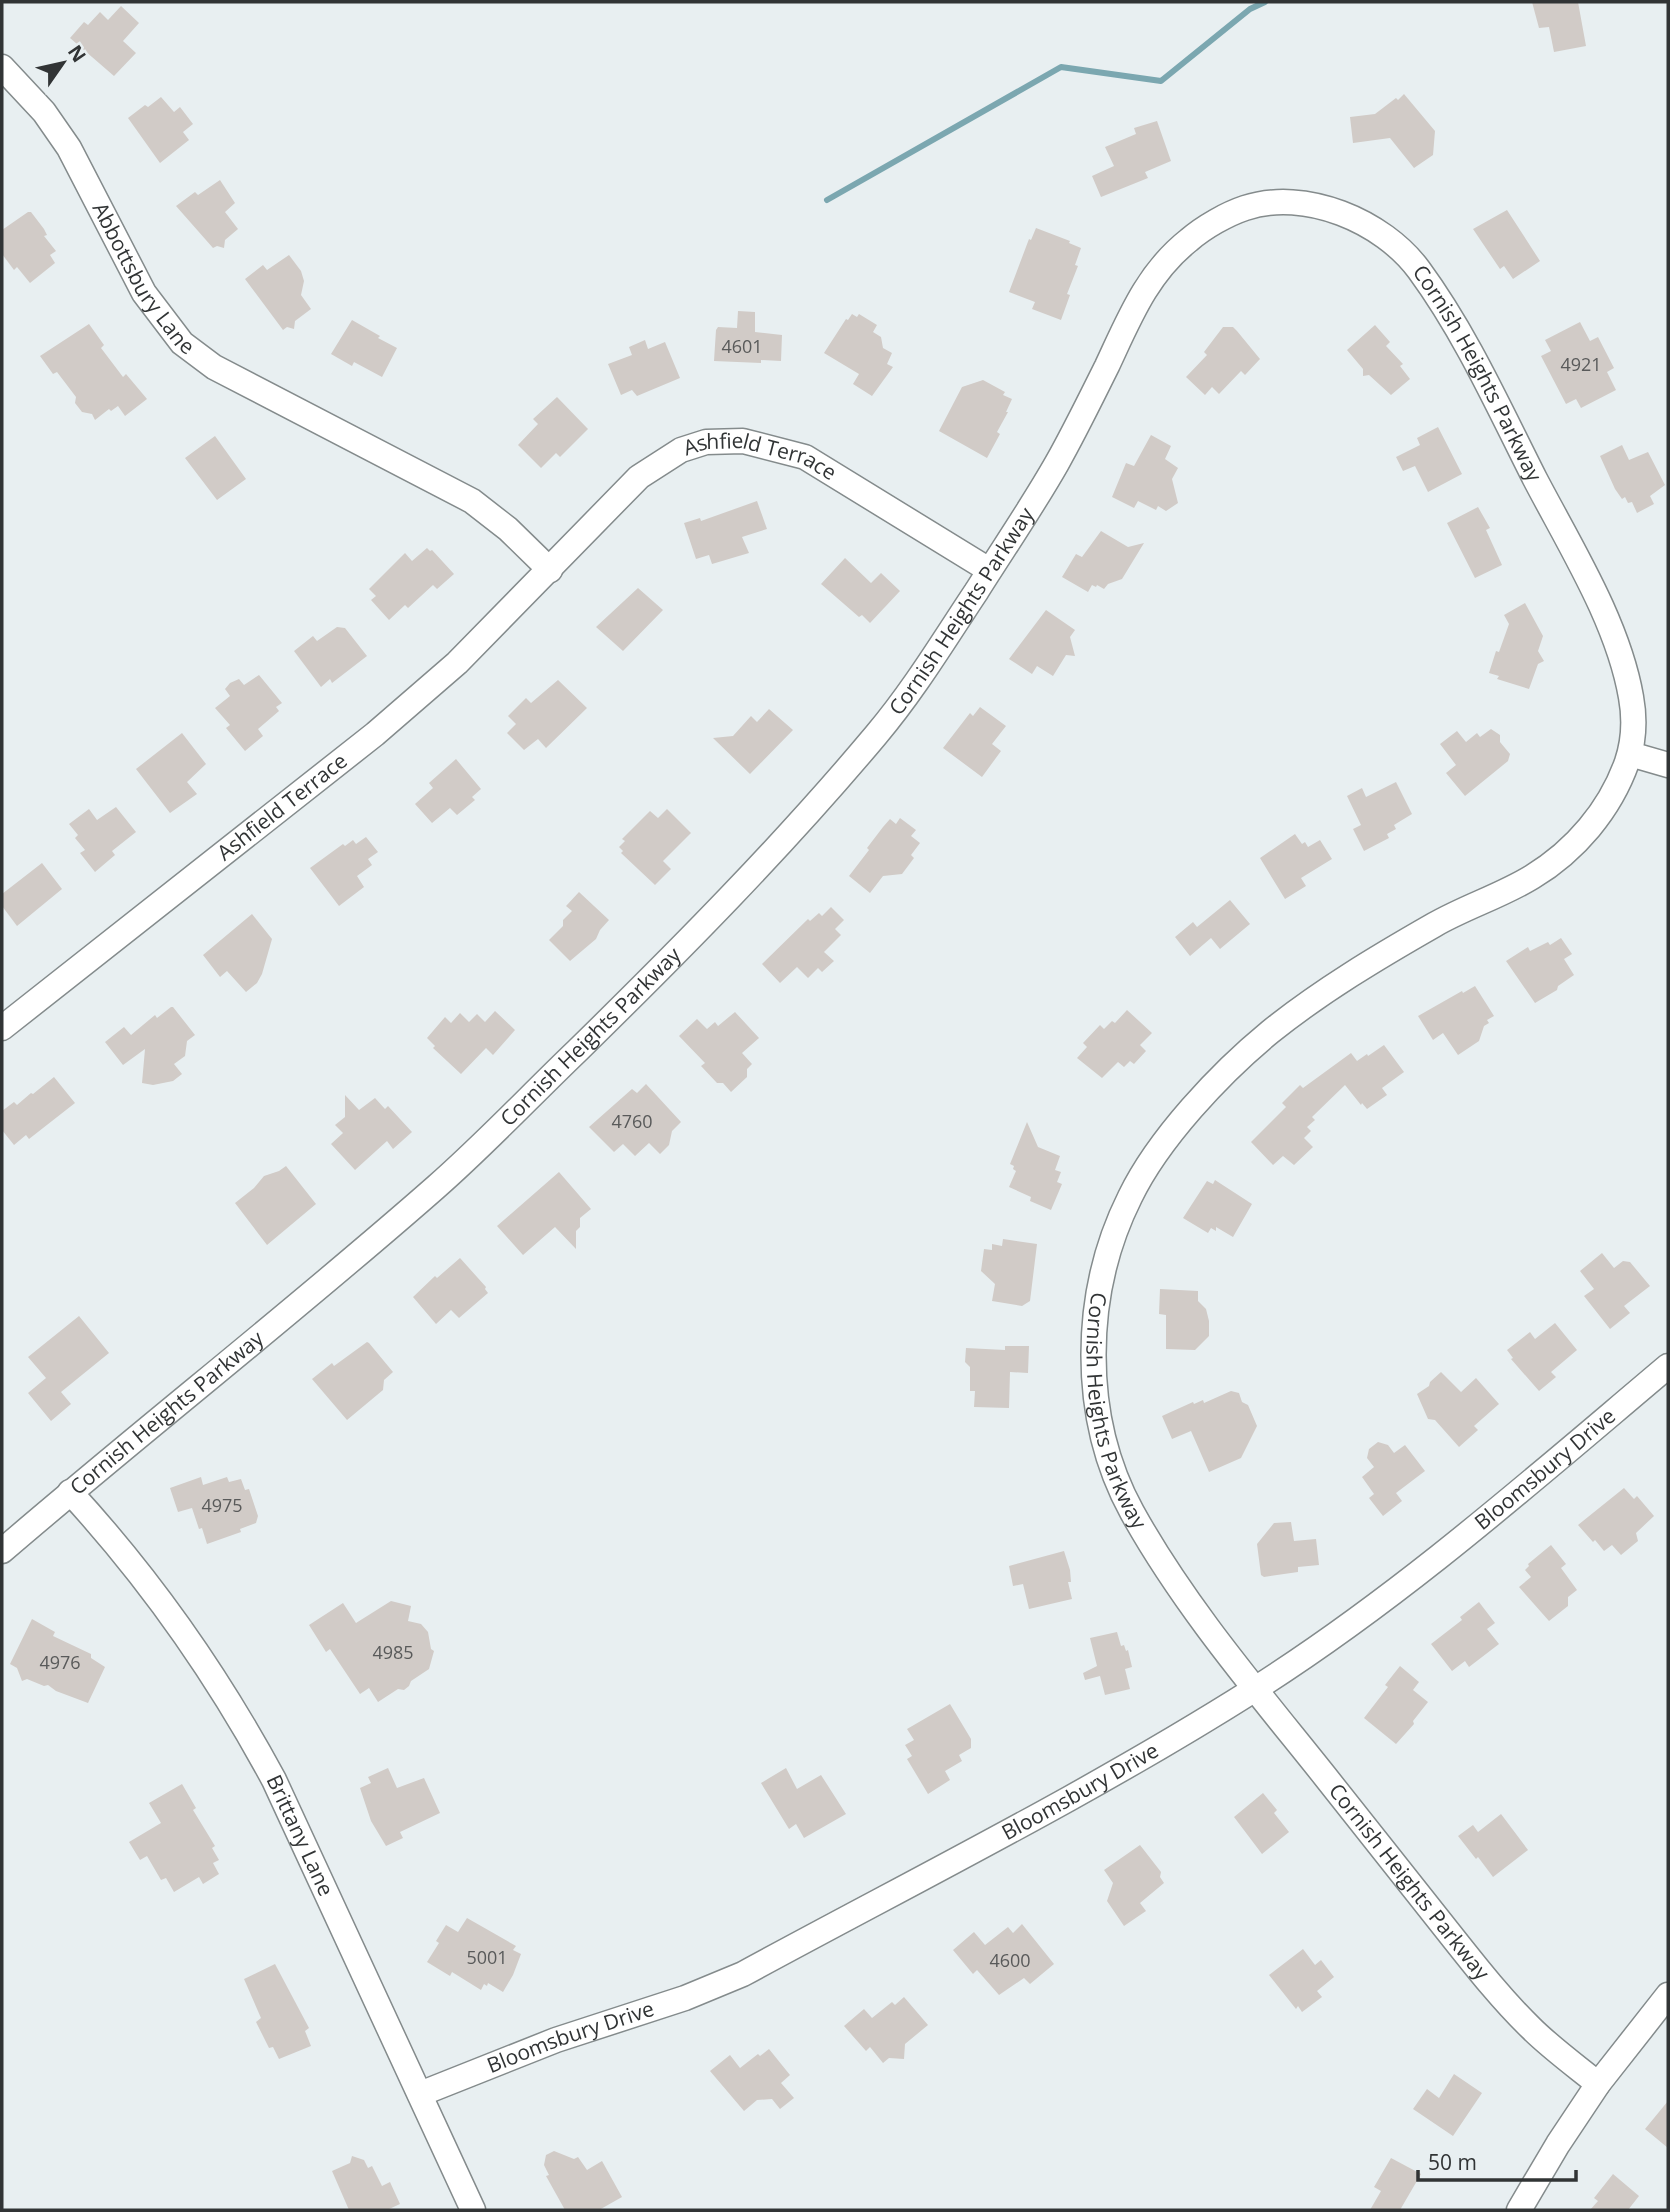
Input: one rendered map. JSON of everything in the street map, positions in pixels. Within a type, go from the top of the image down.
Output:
[{"type":"street","name":"Abbottsbury Lane","points":[[2,67],[44,112],[69,148],[144,293],[182,343],[214,367],[472,501],[508,529],[550,570]]},
{"type":"street","name":"Cornish Heights Parkway","points":[[2,1550],[347,1265],[449,1176],[671,958],[802,822],[888,721],[936,653],[1056,464],[1109,362],[1129,315],[1160,267],[1194,234],[1242,208],[1280,202],[1306,203],[1367,223],[1404,250],[1446,307],[1600,604],[1623,664],[1631,696],[1634,723],[1630,754],[1597,818],[1565,854],[1528,880],[1448,917],[1339,981],[1270,1032],[1208,1089],[1149,1163],[1127,1201],[1107,1255],[1097,1303],[1094,1353],[1096,1406],[1106,1451],[1128,1506],[1184,1593],[1255,1689],[1481,1973],[1534,2032],[1598,2084]]},
{"type":"street","name":"Ashfield Terrace","points":[[2,1028],[375,734],[457,663],[639,477],[681,450],[706,442],[743,441],[805,457],[989,570]]},
{"type":"street","points":[[1630,754],[1668,765]]},
{"type":"street","name":"Bloomsbury Drive","points":[[420,2094],[556,2040],[685,1998],[743,1974],[1098,1781],[1255,1689],[1346,1626],[1468,1534],[1668,1366]]},
{"type":"street","name":"Brittany Lane","points":[[70,1492],[101,1525],[182,1629],[245,1727],[274,1780],[473,2210]]},
{"type":"street","points":[[1519,2210],[1598,2084],[1668,1995]]},
{"type":"building","points":[[1532,2],[1578,2],[1586,46],[1554,52],[1549,27],[1539,28]]},
{"type":"building","points":[[121,6],[139,23],[123,41],[136,53],[114,76],[70,38],[84,22],[88,25],[100,12],[108,20]]},
{"type":"building","points":[[1404,94],[1435,131],[1433,155],[1414,168],[1390,138],[1353,143],[1350,117],[1375,114]]},
{"type":"building","points":[[161,97],[174,112],[180,107],[193,124],[183,132],[189,140],[160,163],[128,118]]},
{"type":"building","points":[[1157,121],[1171,161],[1145,172],[1148,178],[1101,197],[1092,176],[1114,166],[1105,147],[1136,134],[1134,128]]},
{"type":"building","points":[[220,180],[235,203],[225,212],[238,229],[225,240],[224,248],[213,248],[176,206],[195,192],[198,195]]},
{"type":"building","points":[[1507,210],[1540,261],[1513,279],[1504,266],[1500,269],[1473,229]]},
{"type":"building","points":[[31,212],[44,229],[47,235],[44,236],[56,251],[50,255],[55,263],[30,283],[17,267],[14,270],[2,254],[2,230]]},
{"type":"building","points":[[1036,228],[1081,248],[1061,320],[1032,309],[1035,302],[1009,292],[1029,239],[1031,240]]},
{"type":"building","points":[[289,255],[301,271],[304,281],[301,295],[311,309],[295,321],[294,329],[287,327],[283,330],[245,279],[263,265],[267,270]]},
{"type":"building","points":[[738,311],[755,312],[755,332],[782,335],[781,361],[714,361],[716,330],[718,327],[737,328]]},
{"type":"building","points":[[852,314],[857,317],[859,314],[877,325],[873,332],[881,337],[883,348],[892,353],[887,364],[893,367],[872,396],[853,384],[859,374],[824,353]]},
{"type":"building","points":[[352,320],[397,348],[382,377],[354,362],[352,366],[331,354]]},
{"type":"building","points":[[1580,322],[1590,341],[1598,337],[1614,368],[1607,372],[1616,390],[1581,408],[1576,399],[1566,404],[1541,356],[1551,351],[1545,340]]},
{"type":"building","points":[[89,324],[104,345],[101,348],[123,377],[126,374],[147,399],[125,416],[118,406],[111,411],[109,409],[95,420],[92,414],[82,412],[75,403],[76,397],[57,372],[53,374],[40,356]]},
{"type":"building","points":[[1375,325],[1390,342],[1386,346],[1403,364],[1400,366],[1410,379],[1391,395],[1369,375],[1363,376],[1363,369],[1347,350]]},
{"type":"building","points":[[1223,327],[1233,327],[1260,359],[1245,375],[1241,371],[1219,394],[1212,387],[1205,395],[1186,377],[1207,355],[1204,352]]},
{"type":"building","points":[[645,340],[648,349],[665,342],[680,378],[637,396],[632,390],[621,395],[608,364],[632,355],[629,347]]},
{"type":"building","points":[[983,380],[1012,399],[997,432],[1000,434],[987,458],[939,431],[962,387]]},
{"type":"building","points":[[557,397],[588,429],[560,457],[556,453],[541,468],[518,445],[538,424],[533,419]]},
{"type":"building","points":[[1438,427],[1462,474],[1428,492],[1415,466],[1403,471],[1396,457],[1420,445],[1417,438]]},
{"type":"building","points":[[1151,435],[1171,446],[1165,459],[1178,468],[1172,479],[1178,503],[1166,511],[1158,506],[1156,510],[1138,501],[1134,508],[1112,497],[1126,463],[1134,466]]},
{"type":"building","points":[[215,436],[246,479],[217,500],[185,458]]},
{"type":"building","points":[[1622,445],[1629,460],[1648,452],[1665,485],[1650,496],[1654,504],[1637,513],[1632,502],[1628,503],[1625,497],[1622,499],[1615,489],[1600,456]]},
{"type":"building","points":[[757,501],[767,529],[742,537],[749,553],[712,564],[709,555],[696,559],[684,523],[700,518],[701,521]]},
{"type":"building","points":[[1478,507],[1490,528],[1486,530],[1502,565],[1475,578],[1447,523]]},
{"type":"building","points":[[1101,531],[1128,547],[1144,543],[1122,579],[1108,584],[1104,589],[1092,585],[1088,592],[1062,577],[1076,554],[1082,557]]},
{"type":"building","points":[[427,548],[454,574],[437,589],[433,585],[408,608],[405,605],[389,620],[371,600],[376,596],[369,589],[405,553],[412,561]]},
{"type":"building","points":[[845,558],[871,583],[881,573],[900,591],[870,623],[862,615],[859,617],[821,584]]},
{"type":"building","points":[[638,588],[663,610],[623,651],[596,627]]},
{"type":"building","points":[[1525,603],[1543,636],[1538,651],[1544,661],[1538,664],[1529,689],[1497,679],[1499,676],[1489,673],[1509,624],[1504,615]]},
{"type":"building","points":[[1046,610],[1075,630],[1070,637],[1075,656],[1066,655],[1053,676],[1037,666],[1032,674],[1009,659]]},
{"type":"building","points":[[337,627],[345,628],[367,656],[332,683],[330,679],[321,687],[294,651],[313,636],[317,641]]},
{"type":"building","points":[[259,675],[282,703],[276,707],[279,711],[258,729],[263,736],[245,751],[226,728],[230,725],[215,708],[230,696],[225,689],[230,683],[239,679],[244,685]]},
{"type":"building","points":[[558,680],[587,708],[546,748],[538,739],[524,750],[507,733],[516,724],[508,716],[526,698],[531,703]]},
{"type":"building","points":[[980,707],[1006,726],[992,744],[1001,751],[982,777],[943,748],[970,713],[973,716]]},
{"type":"building","points":[[769,709],[793,730],[750,774],[713,738],[733,736],[751,716],[757,722]]},
{"type":"building","points":[[1491,729],[1500,735],[1500,742],[1510,754],[1508,761],[1465,796],[1446,773],[1456,765],[1440,744],[1457,731],[1466,742],[1477,733],[1480,737]]},
{"type":"building","points":[[182,733],[206,764],[187,782],[197,794],[170,813],[136,769]]},
{"type":"building","points":[[456,759],[481,789],[472,797],[475,800],[457,815],[450,808],[432,823],[415,804],[433,788],[429,783]]},
{"type":"building","points":[[1396,782],[1412,814],[1394,825],[1396,829],[1387,834],[1389,838],[1364,851],[1353,829],[1361,825],[1347,796],[1362,788],[1366,797]]},
{"type":"building","points":[[116,807],[136,832],[112,851],[115,855],[95,872],[80,853],[85,850],[75,838],[78,835],[69,824],[89,809],[97,820]]},
{"type":"building","points":[[667,809],[691,833],[663,861],[671,869],[655,885],[621,853],[623,851],[619,847],[625,841],[622,839],[650,811],[658,818]]},
{"type":"building","points":[[900,818],[916,830],[911,836],[920,843],[911,855],[914,858],[902,874],[883,876],[870,893],[849,876],[890,819],[896,824]]},
{"type":"building","points":[[1295,834],[1302,844],[1305,842],[1308,847],[1320,840],[1332,859],[1301,878],[1306,886],[1285,899],[1260,858]]},
{"type":"building","points":[[366,837],[378,852],[368,859],[372,865],[357,876],[364,887],[339,906],[310,868],[343,844],[345,846],[353,840],[356,844]]},
{"type":"building","points":[[42,863],[62,889],[17,926],[2,906],[2,894]]},
{"type":"building","points":[[579,892],[609,920],[596,939],[570,961],[549,940],[563,926],[563,920],[572,911],[566,906]]},
{"type":"building","points":[[1230,900],[1250,924],[1220,949],[1211,938],[1190,956],[1175,937],[1193,922],[1197,927]]},
{"type":"building","points":[[831,907],[844,920],[835,929],[841,935],[824,952],[834,961],[822,972],[818,968],[808,978],[797,967],[780,983],[762,964],[808,919],[810,921],[819,913],[822,916]]},
{"type":"building","points":[[252,914],[272,939],[262,974],[257,983],[246,992],[227,971],[220,977],[203,955]]},
{"type":"building","points":[[1561,938],[1572,954],[1564,959],[1574,975],[1558,986],[1557,990],[1535,1003],[1506,961],[1528,947],[1530,951],[1548,942],[1550,945]]},
{"type":"building","points":[[1475,986],[1494,1016],[1487,1020],[1489,1023],[1484,1026],[1479,1041],[1458,1055],[1443,1033],[1433,1040],[1418,1016]]},
{"type":"building","points":[[171,1007],[195,1035],[187,1041],[185,1056],[174,1064],[182,1074],[173,1081],[153,1085],[142,1083],[145,1049],[123,1065],[105,1042],[124,1027],[131,1035],[155,1015],[157,1018]]},
{"type":"building","points":[[1127,1010],[1152,1033],[1140,1045],[1146,1051],[1134,1064],[1130,1061],[1124,1067],[1118,1062],[1102,1078],[1077,1058],[1087,1047],[1083,1043],[1100,1025],[1104,1029],[1112,1021],[1115,1023]]},
{"type":"building","points":[[495,1011],[515,1030],[493,1055],[486,1048],[461,1074],[433,1048],[435,1046],[427,1038],[445,1017],[451,1023],[460,1013],[469,1022],[477,1014],[485,1022]]},
{"type":"building","points":[[735,1012],[759,1038],[742,1053],[752,1064],[747,1069],[747,1077],[731,1092],[723,1083],[717,1083],[701,1066],[705,1063],[679,1036],[697,1019],[707,1029],[715,1022],[718,1026]]},
{"type":"building","points":[[1384,1045],[1404,1072],[1382,1088],[1387,1095],[1367,1109],[1345,1085],[1312,1117],[1315,1120],[1307,1127],[1311,1131],[1304,1138],[1313,1147],[1294,1165],[1283,1156],[1273,1165],[1251,1142],[1286,1107],[1282,1103],[1300,1085],[1303,1088],[1351,1053],[1357,1061]]},
{"type":"building","points":[[54,1077],[75,1103],[29,1139],[26,1135],[14,1145],[2,1130],[2,1111],[14,1102],[17,1105]]},
{"type":"building","points":[[646,1084],[681,1122],[672,1131],[669,1145],[660,1154],[649,1143],[635,1156],[623,1144],[614,1152],[589,1127],[632,1089],[637,1093]]},
{"type":"building","points":[[345,1095],[359,1110],[375,1098],[385,1109],[388,1106],[412,1132],[393,1149],[387,1141],[355,1170],[331,1144],[343,1133],[335,1125],[345,1117]]},
{"type":"building","points":[[1027,1122],[1038,1147],[1060,1156],[1055,1170],[1061,1172],[1057,1182],[1062,1184],[1051,1210],[1030,1201],[1031,1197],[1009,1187],[1016,1171],[1010,1164]]},
{"type":"building","points":[[286,1166],[316,1204],[267,1245],[235,1203],[264,1176]]},
{"type":"building","points":[[559,1172],[591,1209],[580,1218],[580,1227],[576,1231],[576,1249],[555,1227],[523,1255],[497,1226]]},
{"type":"building","points":[[1215,1180],[1252,1204],[1233,1237],[1216,1227],[1216,1231],[1211,1228],[1208,1233],[1183,1218],[1207,1181],[1213,1184]]},
{"type":"building","points":[[1003,1239],[1037,1244],[1030,1301],[1022,1306],[992,1301],[995,1284],[981,1271],[984,1249],[992,1250],[992,1244],[1002,1246]]},
{"type":"building","points":[[1602,1253],[1614,1268],[1623,1261],[1630,1262],[1650,1286],[1624,1306],[1630,1313],[1610,1329],[1584,1296],[1594,1289],[1580,1271]]},
{"type":"building","points":[[460,1258],[486,1287],[488,1293],[459,1318],[451,1310],[436,1324],[413,1297],[435,1276],[437,1278]]},
{"type":"building","points":[[1160,1289],[1198,1291],[1198,1301],[1206,1309],[1209,1321],[1209,1336],[1195,1350],[1166,1349],[1166,1315],[1159,1314]]},
{"type":"building","points":[[79,1316],[109,1353],[61,1392],[71,1404],[51,1421],[28,1393],[46,1378],[28,1357]]},
{"type":"building","points":[[1555,1323],[1577,1350],[1551,1372],[1556,1377],[1539,1391],[1511,1359],[1513,1358],[1507,1350],[1530,1332],[1535,1339]]},
{"type":"building","points":[[367,1342],[393,1372],[384,1380],[383,1390],[347,1420],[312,1379],[332,1363],[334,1366]]},
{"type":"building","points":[[1005,1346],[1029,1346],[1028,1373],[1010,1372],[1009,1408],[974,1407],[975,1391],[970,1391],[970,1367],[965,1362],[966,1348],[1005,1350]]},
{"type":"building","points":[[1441,1372],[1461,1392],[1476,1378],[1499,1404],[1474,1426],[1478,1430],[1459,1447],[1435,1420],[1428,1419],[1417,1394],[1429,1386]]},
{"type":"building","points":[[1231,1391],[1239,1393],[1242,1402],[1248,1405],[1257,1426],[1241,1458],[1209,1472],[1191,1431],[1172,1439],[1162,1416],[1193,1402],[1194,1404],[1203,1400],[1204,1403]]},
{"type":"building","points":[[1378,1442],[1388,1445],[1394,1453],[1405,1445],[1425,1471],[1396,1493],[1402,1501],[1383,1516],[1369,1498],[1374,1494],[1362,1477],[1374,1467],[1367,1458],[1369,1449]]},
{"type":"building","points":[[201,1477],[203,1485],[227,1477],[229,1482],[241,1479],[245,1490],[249,1489],[258,1516],[256,1523],[240,1529],[241,1532],[207,1544],[192,1508],[178,1512],[170,1488]]},
{"type":"building","points":[[1624,1488],[1634,1499],[1637,1496],[1654,1516],[1636,1533],[1638,1541],[1621,1555],[1612,1545],[1604,1551],[1578,1525]]},
{"type":"building","points":[[1291,1522],[1294,1541],[1316,1539],[1319,1565],[1298,1567],[1298,1572],[1264,1577],[1261,1575],[1257,1544],[1274,1523]]},
{"type":"building","points":[[1551,1545],[1566,1564],[1561,1568],[1577,1590],[1568,1597],[1568,1606],[1549,1621],[1519,1587],[1531,1577],[1525,1570],[1528,1564]]},
{"type":"building","points":[[1064,1551],[1070,1570],[1071,1582],[1068,1582],[1072,1599],[1029,1609],[1023,1584],[1013,1586],[1009,1566]]},
{"type":"building","points":[[391,1601],[411,1606],[408,1621],[421,1624],[428,1632],[431,1649],[434,1651],[429,1669],[411,1681],[404,1690],[398,1689],[378,1702],[369,1688],[360,1694],[330,1649],[326,1652],[309,1625],[343,1603],[356,1623]]},
{"type":"building","points":[[1479,1602],[1495,1623],[1487,1629],[1499,1644],[1469,1667],[1465,1661],[1452,1671],[1431,1644],[1462,1620],[1460,1617]]},
{"type":"building","points":[[32,1619],[55,1632],[53,1636],[91,1654],[91,1658],[105,1667],[88,1703],[56,1691],[48,1685],[27,1679],[22,1681],[17,1668],[10,1664]]},
{"type":"building","points":[[1117,1632],[1121,1646],[1124,1645],[1126,1651],[1128,1650],[1132,1667],[1125,1669],[1130,1689],[1105,1695],[1100,1676],[1085,1680],[1083,1673],[1097,1666],[1090,1638]]},
{"type":"building","points":[[1400,1666],[1419,1682],[1413,1690],[1428,1702],[1413,1721],[1414,1724],[1396,1744],[1364,1718]]},
{"type":"building","points":[[950,1704],[971,1739],[971,1748],[959,1755],[962,1761],[945,1771],[950,1780],[928,1794],[907,1759],[912,1756],[905,1745],[914,1740],[907,1729]]},
{"type":"building","points":[[388,1768],[397,1788],[424,1778],[440,1813],[400,1832],[403,1838],[386,1846],[371,1821],[360,1788],[371,1783],[368,1777]]},
{"type":"building","points":[[786,1768],[797,1789],[821,1775],[846,1814],[804,1838],[796,1824],[789,1829],[761,1783]]},
{"type":"building","points":[[182,1784],[196,1808],[193,1810],[215,1846],[212,1848],[219,1860],[213,1863],[219,1874],[203,1884],[199,1877],[174,1892],[166,1878],[161,1880],[147,1856],[140,1860],[129,1842],[161,1823],[149,1803]]},
{"type":"building","points":[[1263,1793],[1277,1810],[1274,1813],[1289,1832],[1262,1854],[1234,1817]]},
{"type":"building","points":[[1501,1814],[1528,1850],[1493,1877],[1458,1836],[1473,1825],[1478,1832]]},
{"type":"building","points":[[1140,1845],[1161,1872],[1160,1877],[1164,1883],[1140,1903],[1146,1911],[1124,1926],[1107,1901],[1113,1883],[1104,1870]]},
{"type":"building","points":[[467,1918],[516,1946],[513,1950],[521,1954],[503,1992],[488,1983],[487,1986],[484,1984],[481,1990],[452,1972],[450,1976],[427,1962],[446,1925],[458,1932]]},
{"type":"building","points":[[1022,1924],[1054,1964],[1030,1984],[1024,1978],[999,1995],[977,1970],[973,1974],[953,1950],[974,1932],[985,1945],[1008,1927],[1013,1933]]},
{"type":"building","points":[[1303,1949],[1315,1965],[1321,1960],[1334,1977],[1317,1991],[1322,1997],[1302,2012],[1298,2006],[1296,2009],[1269,1975]]},
{"type":"building","points":[[275,1964],[309,2028],[305,2031],[311,2046],[279,2059],[273,2047],[269,2048],[256,2022],[261,2018],[244,1979]]},
{"type":"building","points":[[904,1997],[928,2025],[905,2044],[904,2059],[889,2058],[883,2063],[870,2047],[866,2051],[844,2026],[864,2009],[872,2018],[892,2002],[895,2005]]},
{"type":"building","points":[[769,2049],[790,2075],[781,2083],[794,2098],[780,2109],[772,2099],[757,2100],[744,2111],[710,2071],[730,2055],[740,2068]]},
{"type":"building","points":[[1454,2074],[1482,2093],[1453,2136],[1413,2109],[1427,2089],[1439,2098]]},
{"type":"building","points":[[1668,2101],[1668,2148],[1645,2129]]},
{"type":"building","points":[[554,2151],[574,2159],[578,2157],[587,2170],[602,2161],[622,2197],[599,2210],[565,2210],[546,2176],[549,2175],[544,2165],[546,2155]]},
{"type":"building","points":[[352,2156],[364,2160],[368,2168],[372,2166],[382,2186],[390,2182],[400,2204],[387,2210],[349,2210],[332,2171],[350,2163]]},
{"type":"building","points":[[1391,2158],[1421,2174],[1400,2210],[1370,2210],[1381,2191],[1374,2187]]},
{"type":"building","points":[[1613,2174],[1639,2196],[1628,2210],[1590,2210],[1598,2201],[1594,2198]]},
{"type":"waterway","points":[[827,200],[1061,67],[1161,81],[1250,9],[1265,2]]}]
